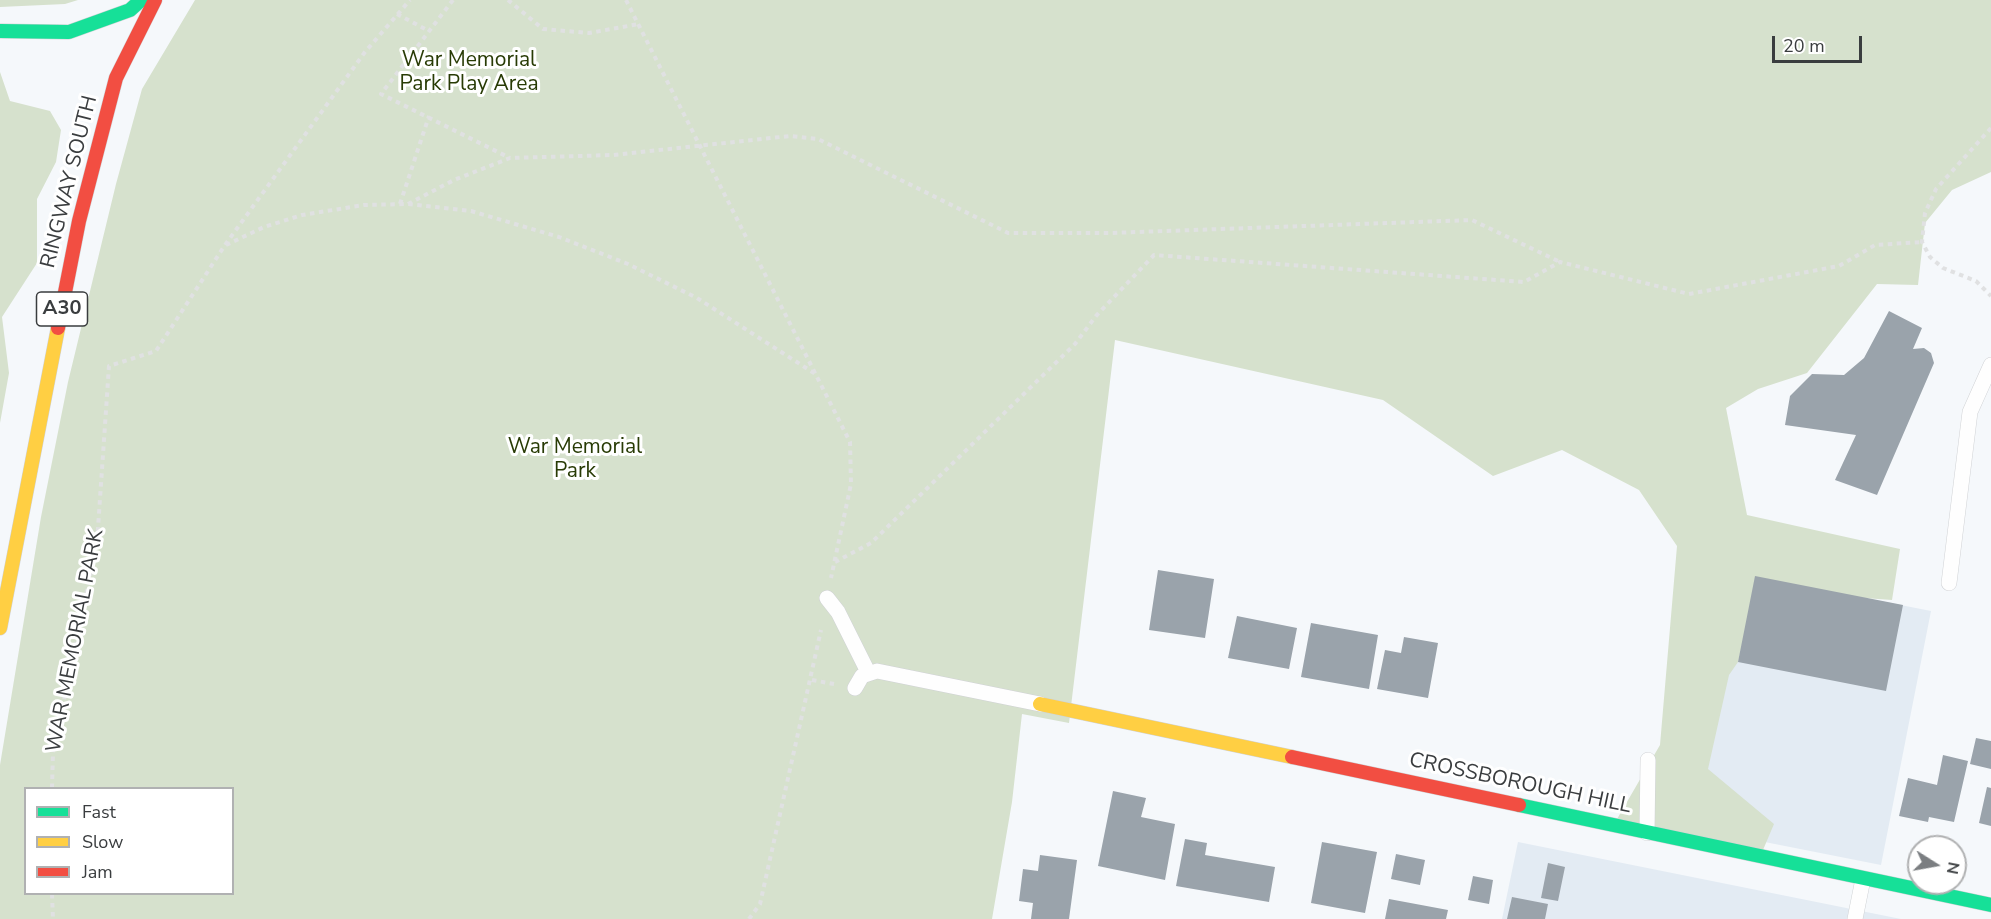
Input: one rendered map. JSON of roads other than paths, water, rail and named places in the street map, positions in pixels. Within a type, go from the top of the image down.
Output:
[{"type":"street","points":[[0,31],[69,32],[130,10],[141,0]]},
{"type":"street","name":"RINGWAY SOUTH","points":[[0,628],[80,221],[116,78],[155,0]]},
{"type":"street","name":"CROSSBOROUGH HILL","points":[[1040,704],[1991,905]]},
{"type":"lane","points":[[1949,583],[1970,412],[1991,365]]},
{"type":"lane","points":[[827,598],[838,612],[868,672]]},
{"type":"lane","points":[[855,688],[862,676],[868,672],[891,673],[1040,704]]},
{"type":"lane","points":[[1647,833],[1648,760]]},
{"type":"lane","points":[[1855,919],[1863,879]]},
{"type":"park label","name":"War Memorial Park Play Area","points":[[469,73]]},
{"type":"park label","name":"War Memorial Park","points":[[575,460]]}]
